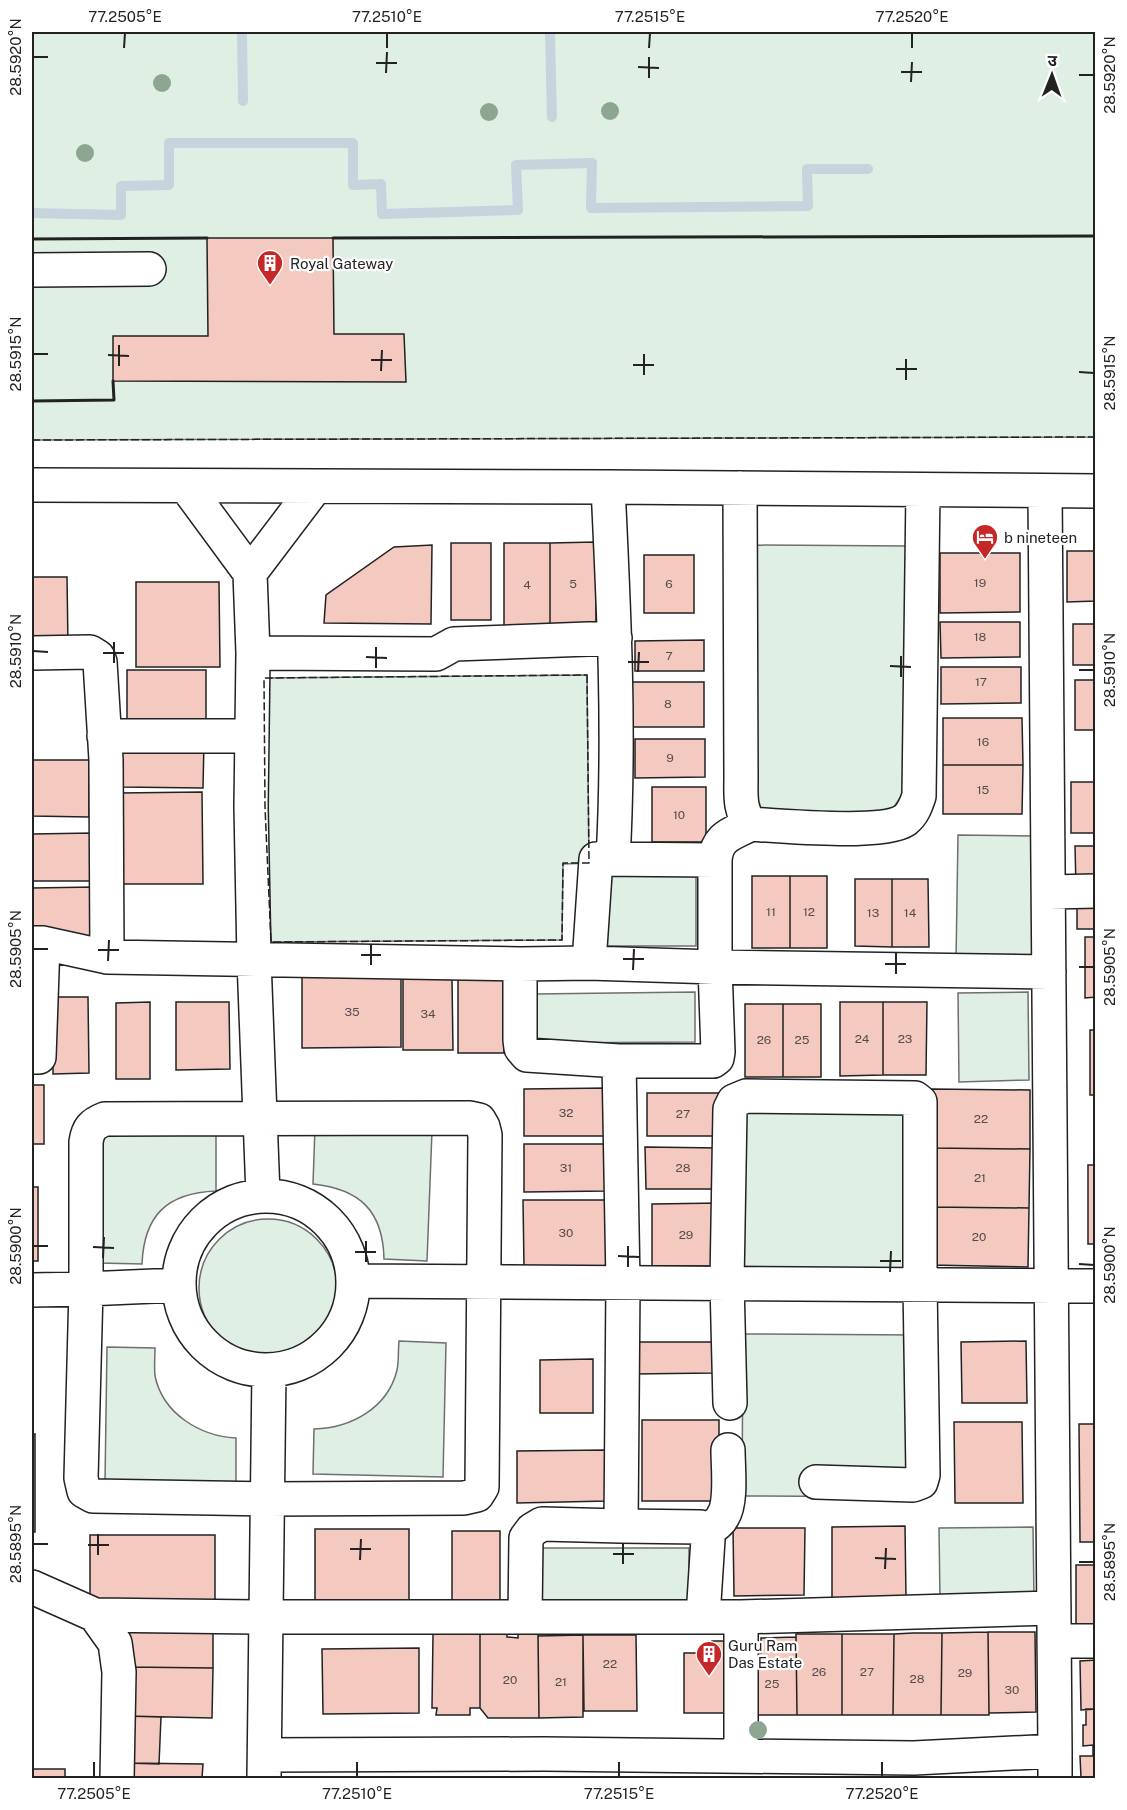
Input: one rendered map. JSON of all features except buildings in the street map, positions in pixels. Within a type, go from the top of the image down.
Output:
[{"type":"street","points":[[32,270],[149,269]]},
{"type":"street","points":[[32,485],[1095,491]]},
{"type":"street","points":[[186,486],[250,573],[254,653],[251,736],[254,960],[263,1195]]},
{"type":"street","points":[[250,573],[316,486]]},
{"type":"street","points":[[608,487],[615,638],[616,798],[613,859]]},
{"type":"street","points":[[740,488],[741,777],[744,817],[751,824]]},
{"type":"street","points":[[520,964],[520,1040],[524,1053],[532,1056],[619,1061],[713,1061],[717,1058],[716,850],[721,841],[751,824],[832,828],[890,826],[905,820],[914,810],[919,796],[923,490]]},
{"type":"street","points":[[269,1370],[264,1767],[545,1766],[741,1756],[915,1768],[1055,1765],[1045,491]]},
{"type":"street","points":[[254,653],[436,654],[454,644],[615,638]]},
{"type":"street","points":[[32,653],[90,652],[98,657],[100,662],[106,760],[107,957]]},
{"type":"street","points":[[104,736],[251,736]]},
{"type":"street","points":[[589,963],[596,859],[716,860]]},
{"type":"street","points":[[1049,892],[1095,891]]},
{"type":"street","points":[[32,1057],[39,1057],[37,943],[107,957],[1049,972]]},
{"type":"street","points":[[619,1061],[629,1526]]},
{"type":"street","points":[[730,1403],[728,1283],[730,1109],[734,1101],[746,1096],[915,1098],[920,1102],[923,1475],[921,1482],[913,1485],[816,1482]]},
{"type":"street","points":[[470,1118],[479,1120],[485,1135],[484,1281],[482,1487],[477,1495],[464,1498],[268,1499],[93,1496],[84,1491],[81,1478],[86,1289],[86,1142],[88,1131],[94,1124],[105,1119],[470,1118]]},
{"type":"street","points":[[263,1195],[290,1198],[315,1210],[335,1229],[348,1253],[354,1281],[350,1308],[338,1332],[320,1352],[296,1365],[269,1370],[242,1367],[216,1355],[196,1336],[183,1312],[177,1285],[181,1258],[193,1233],[205,1220],[236,1200],[263,1195]]},
{"type":"street","points":[[354,1281],[1095,1286]]},
{"type":"street","points":[[32,1290],[177,1285]]},
{"type":"street","points":[[705,1532],[716,1525],[723,1516],[727,1503],[728,1450]]},
{"type":"street","points":[[629,1526],[637,1451]]},
{"type":"street","points":[[525,1617],[526,1539],[532,1530],[542,1524],[700,1527],[708,1539],[703,1617]]},
{"type":"street","points":[[32,1587],[95,1615],[741,1617],[1054,1608]]},
{"type":"street","points":[[95,1615],[115,1642],[117,1652],[119,1672],[117,1779]]},
{"type":"street","points":[[741,1617],[741,1756]]},
{"type":"street","points":[[1054,1641],[1095,1641]]},
{"type":"green space","points":[[32,32],[1095,32],[1095,437],[32,440]]},
{"type":"green space","points":[[743,545],[910,546],[906,789],[888,816],[789,838],[744,799]]},
{"type":"green space","points":[[587,675],[589,863],[563,864],[562,940],[271,942],[265,807],[264,678]]},
{"type":"green space","points":[[958,835],[1033,836],[1032,961],[956,960]]},
{"type":"green space","points":[[602,873],[696,874],[696,946],[602,946]]},
{"type":"green space","points":[[695,992],[695,1042],[535,1043],[534,994]]},
{"type":"green space","points":[[1028,992],[1029,1080],[959,1082],[958,993]]},
{"type":"green space","points":[[738,1107],[914,1108],[913,1269],[737,1268]]},
{"type":"green space","points":[[315,1127],[432,1131],[427,1261],[384,1259],[379,1228],[366,1205],[344,1191],[313,1184]]},
{"type":"green space","points":[[98,1133],[216,1133],[216,1191],[184,1196],[161,1210],[153,1220],[148,1232],[142,1264],[99,1263]]},
{"type":"green space","points":[[268,1219],[294,1224],[317,1239],[332,1262],[337,1288],[332,1314],[317,1337],[294,1352],[268,1357],[242,1352],[219,1337],[204,1314],[199,1288],[204,1262],[219,1239],[242,1224]]},
{"type":"green space","points":[[743,1334],[919,1335],[919,1497],[742,1496]]},
{"type":"green space","points":[[399,1341],[446,1343],[443,1477],[313,1474],[314,1429],[341,1425],[354,1420],[377,1405],[392,1383],[398,1367]]},
{"type":"green space","points":[[107,1347],[155,1348],[155,1376],[159,1389],[175,1412],[197,1428],[209,1433],[236,1438],[236,1483],[105,1482]]},
{"type":"green space","points":[[1033,1527],[1034,1599],[940,1600],[939,1528]]},
{"type":"green space","points":[[535,1548],[689,1548],[689,1607],[535,1606]]},
{"type":"waterway","points":[[242,32],[243,101]]},
{"type":"waterway","points":[[550,32],[552,117]]},
{"type":"waterway","points":[[32,213],[121,215],[121,186],[169,185],[169,143],[353,143],[353,185],[381,184],[382,214],[518,210],[516,165],[592,163],[591,208],[808,206],[807,169],[868,169]]},
{"type":"fence","points":[[32,440],[1096,437]]},
{"type":"fence","points":[[587,675],[589,863],[563,863],[562,940],[271,942],[265,807],[264,678],[587,675]]},
{"type":"wall","points":[[333,238],[1096,236]]},
{"type":"wall","points":[[32,239],[207,238]]},
{"type":"wall","points":[[32,401],[114,400],[113,381]]},
{"type":"place","name":"Royal Gateway","points":[[270,286]]},
{"type":"place","name":"b nineteen","points":[[985,560]]},
{"type":"place","name":"Guru Ram Das Estate","points":[[709,1677]]}]
